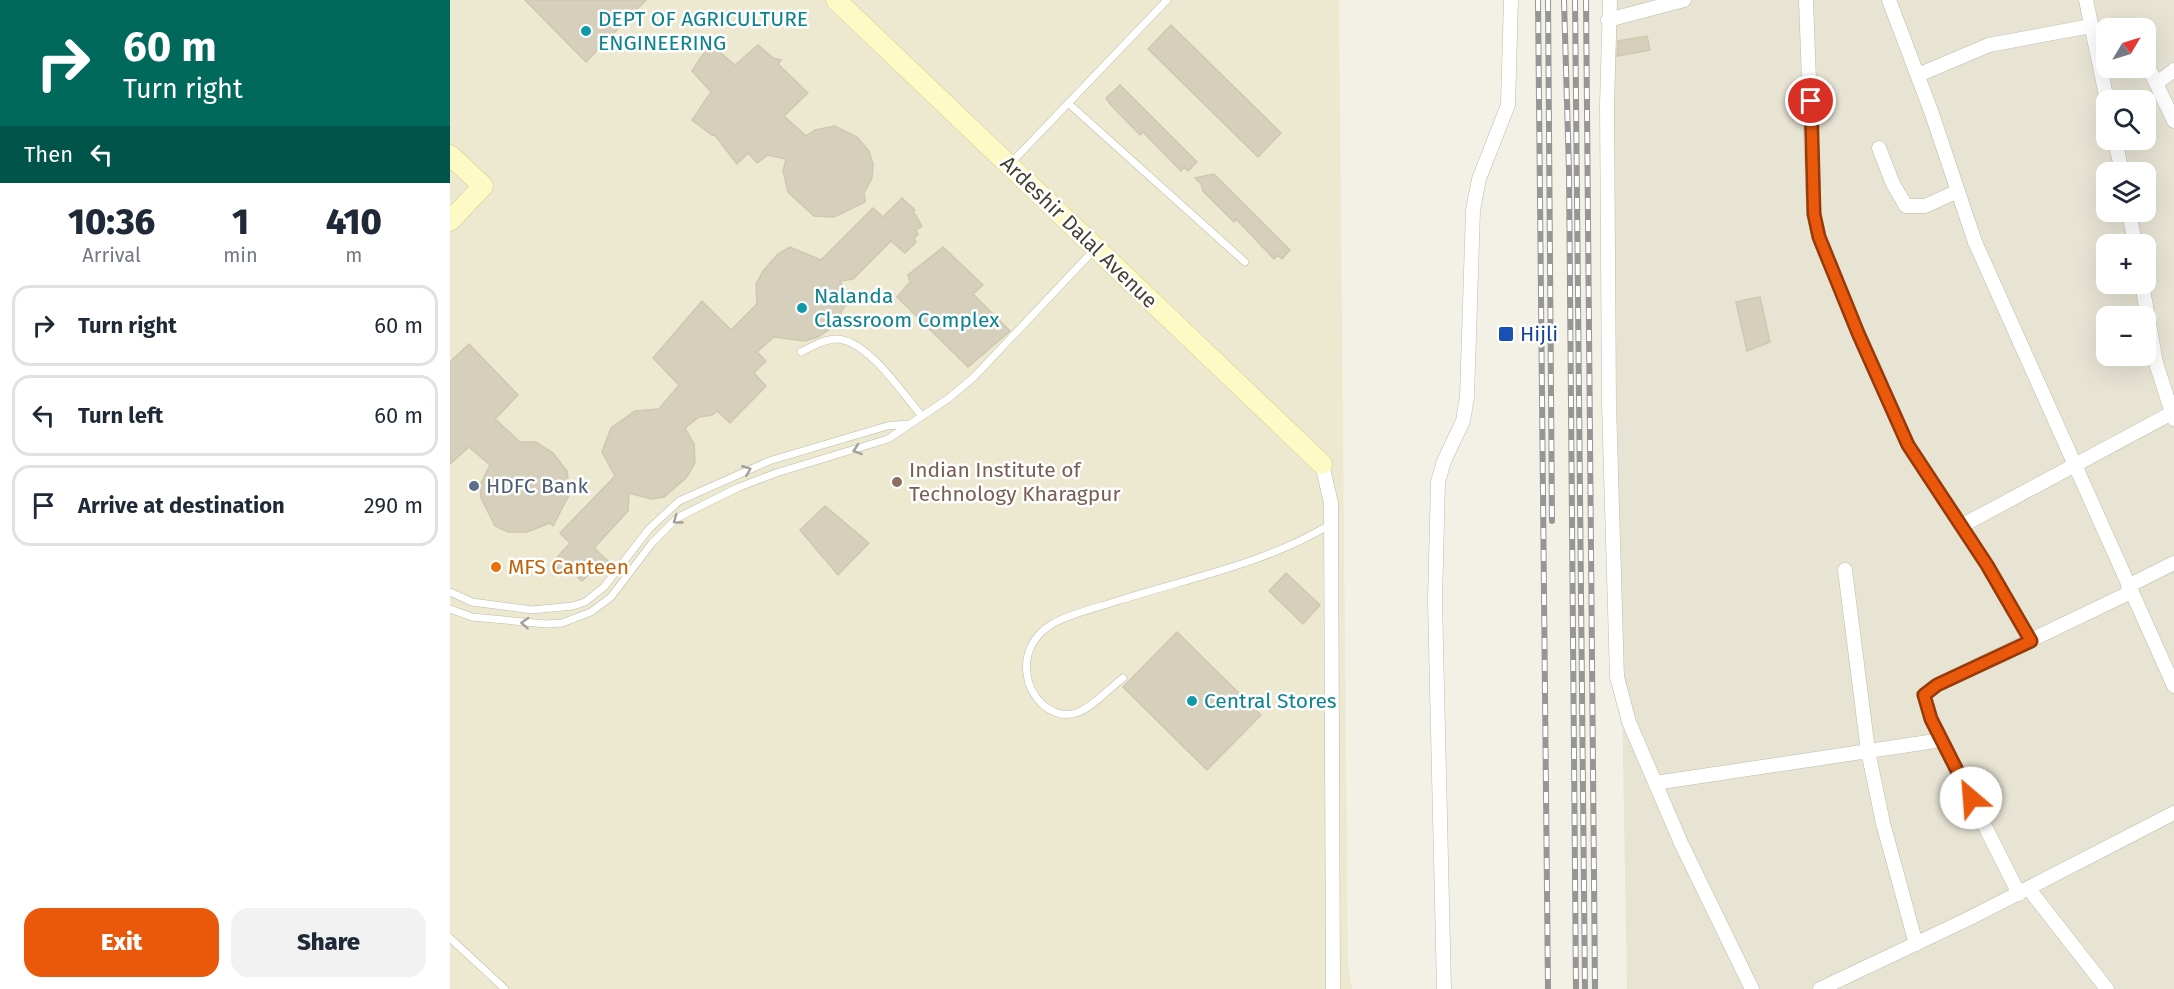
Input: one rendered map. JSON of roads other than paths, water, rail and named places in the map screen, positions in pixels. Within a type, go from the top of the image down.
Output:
[{"type":"street","name":"Ardeshir Dalal Avenue","points":[[836,0],[1322,464]]},
{"type":"street","points":[[1444,989],[1435,601],[1438,482],[1444,460],[1463,421],[1467,397],[1473,210],[1479,179],[1508,105],[1511,0]]},
{"type":"street","points":[[1610,0],[1608,20],[1609,404],[1617,677],[1629,722],[1655,783],[1681,843],[1752,989]]},
{"type":"street","points":[[1608,20],[1684,0]]},
{"type":"street","points":[[1806,0],[1814,214],[1819,237],[1858,333],[1908,445],[1987,565],[2031,641]]},
{"type":"street","points":[[1889,0],[1918,75],[1975,242],[2174,686]]},
{"type":"street","points":[[2086,0],[2096,31]]},
{"type":"street","points":[[1918,75],[1989,45],[2096,34]]},
{"type":"street","points":[[2157,83],[2174,70]]},
{"type":"street","points":[[2154,78],[2174,121]]},
{"type":"street","points":[[1879,148],[1893,184],[1906,206],[1925,206],[1958,191]]},
{"type":"street","points":[[450,155],[483,186],[450,221]]},
{"type":"street","points":[[1961,526],[2073,465],[2173,416],[2156,363],[2144,294]]},
{"type":"street","points":[[1322,464],[1331,503],[1333,989]]},
{"type":"street","points":[[2107,989],[2024,891],[1942,740],[1924,704],[1924,695],[1937,685],[2031,641],[2174,563]]},
{"type":"street","points":[[1845,570],[1868,751],[1883,823],[1916,944]]},
{"type":"street","points":[[1655,783],[1942,740]]},
{"type":"street","points":[[1820,989],[2024,891],[2174,813]]},
{"type":"lane","points":[[1010,165],[1167,0]]},
{"type":"lane","points":[[1068,103],[1245,262]]},
{"type":"lane","points":[[450,609],[472,616],[504,621],[546,624],[572,620],[604,604],[652,543],[677,518],[737,488],[776,473],[888,439],[922,416],[974,377],[1096,248]]},
{"type":"lane","points":[[801,352],[834,338],[854,344],[870,355],[922,416]]},
{"type":"lane","points":[[450,592],[472,603],[532,610],[573,606],[585,602],[604,587],[649,529],[679,501],[770,461],[887,426],[909,424]]},
{"type":"lane","points":[[1123,678],[1083,710],[1072,716],[1062,716],[1039,701],[1028,685],[1028,652],[1041,633],[1052,624],[1126,598],[1275,553],[1330,524]]},
{"type":"lane","points":[[450,938],[504,989]]},
{"type":"railway","points":[[1538,0],[1548,989]]},
{"type":"railway","points":[[1548,0],[1552,521]]},
{"type":"railway","points":[[1564,0],[1569,171],[1576,989]]},
{"type":"railway","points":[[1575,0],[1585,989]]},
{"type":"railway","points":[[1586,0],[1595,989]]},
{"type":"place","name":"DEPT OF AGRICULTURE ENGINEERING","points":[[586,31]]},
{"type":"place","name":"Nalanda Classroom Complex","points":[[802,308]]},
{"type":"place","name":"Hijli","points":[[1506,334]]},
{"type":"place","name":"Indian Institute of Technology Kharagpur","points":[[897,482]]},
{"type":"place","name":"HDFC Bank","points":[[474,486]]},
{"type":"place","name":"MFS Canteen","points":[[496,567]]},
{"type":"place","name":"Central Stores","points":[[1192,701]]}]
